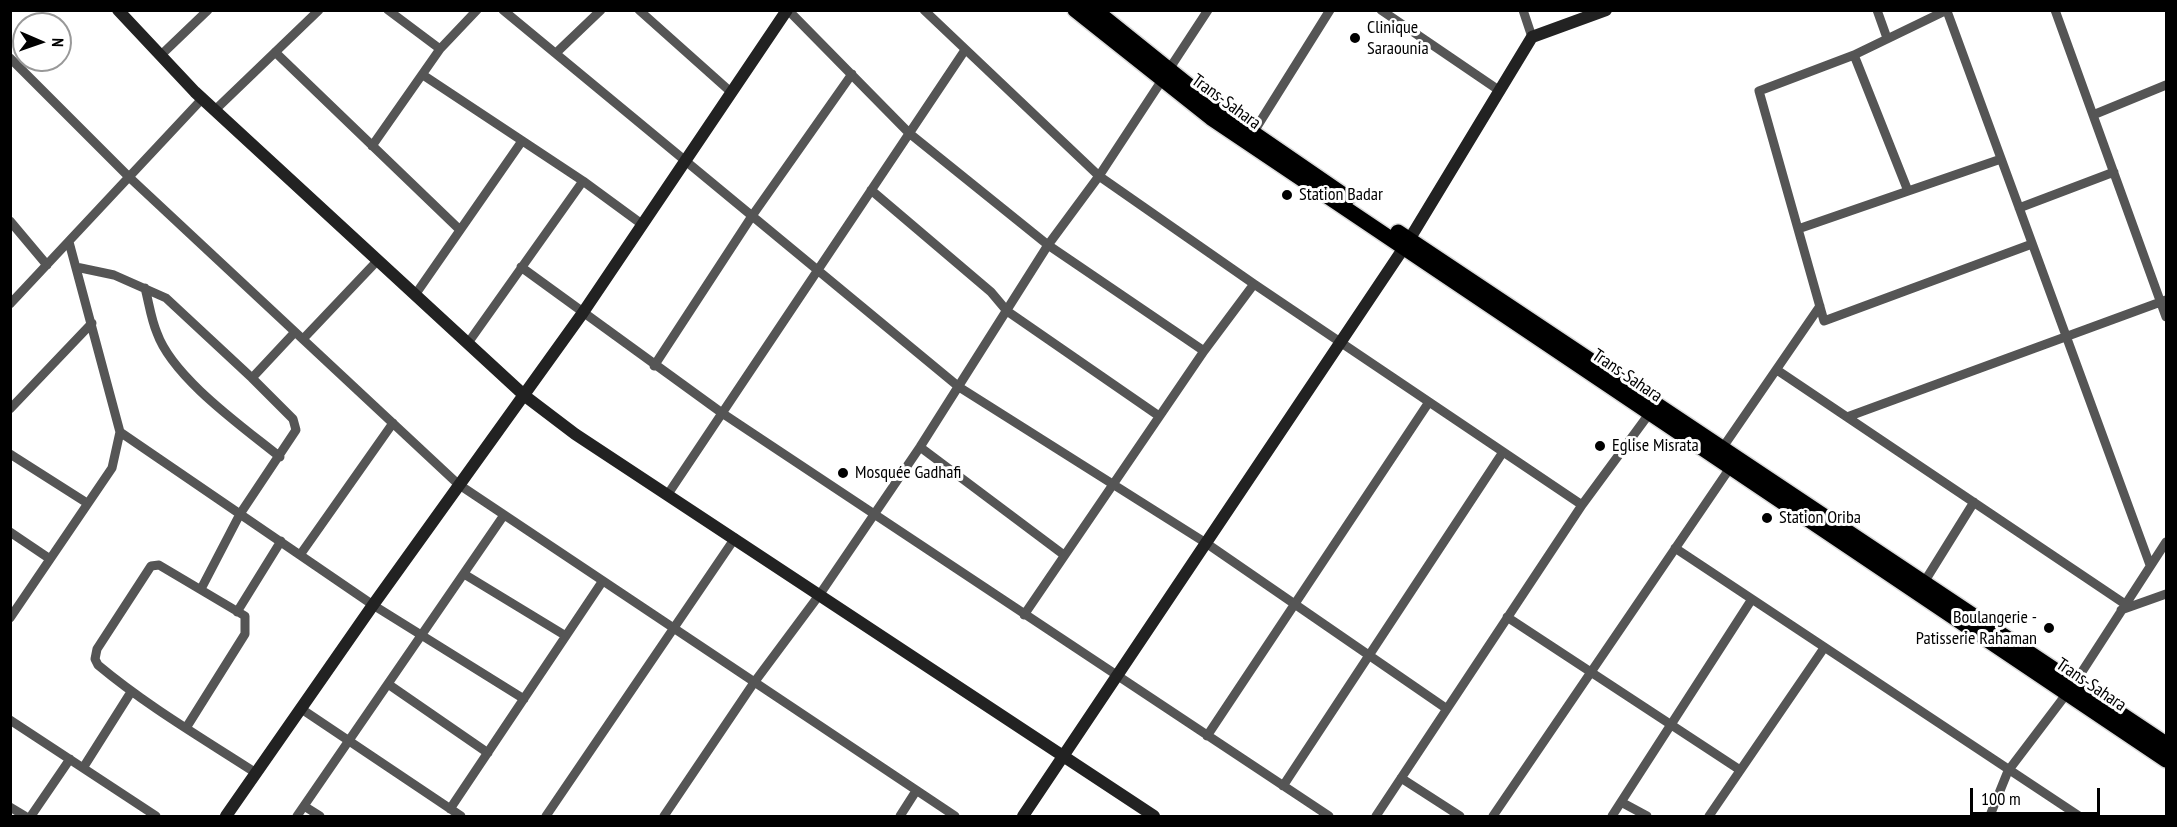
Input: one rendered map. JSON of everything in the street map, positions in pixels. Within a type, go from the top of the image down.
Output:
[{"type":"main road","name":"Trans-Sahara","points":[[1075,10],[1165,76],[1253,133],[1272,152]]},
{"type":"main road","name":"Trans-Sahara","points":[[1095,10],[1211,118],[1272,152],[1987,633],[2071,688],[2166,744]]},
{"type":"main road","name":"Trans-Sahara","points":[[1611,381],[1649,414],[1719,453]]},
{"type":"main road","name":"Trans-Sahara","points":[[1905,578],[1923,584],[1987,633]]},
{"type":"main road","name":"Trans-Sahara","points":[[2071,688],[2166,760]]},
{"type":"street","points":[[118,10],[202,99],[525,396],[575,434],[1064,755],[1153,816]]},
{"type":"street","points":[[160,55],[208,10]]},
{"type":"street","points":[[214,110],[319,10]]},
{"type":"street","points":[[388,10],[440,49]]},
{"type":"street","points":[[372,146],[440,49],[477,10]]},
{"type":"street","points":[[503,10],[685,164],[752,216],[958,387],[1206,543],[1447,709]]},
{"type":"street","points":[[556,53],[601,10]]},
{"type":"street","points":[[639,10],[732,93]]},
{"type":"street","points":[[226,816],[458,484],[525,396],[788,10],[909,133],[1048,245],[1203,351]]},
{"type":"street","points":[[924,10],[1099,176],[1254,284],[1582,505]]},
{"type":"street","points":[[664,816],[753,684],[820,594],[920,447],[1048,245],[1099,176],[1208,10]]},
{"type":"street","points":[[1253,133],[1330,10]]},
{"type":"street","points":[[1381,10],[1500,91]]},
{"type":"street","points":[[1523,10],[1532,37]]},
{"type":"street","points":[[1023,816],[1406,244],[1532,37],[1606,10]]},
{"type":"street","points":[[1877,10],[1887,38]]},
{"type":"street","points":[[2032,244],[1824,321],[1759,91],[1854,55],[1947,10],[2150,565]]},
{"type":"street","points":[[2055,10],[2164,301],[2166,317]]},
{"type":"street","points":[[668,494],[965,50]]},
{"type":"street","points":[[275,52],[460,230]]},
{"type":"street","points":[[1854,55],[1908,191]]},
{"type":"street","points":[[10,58],[129,177],[458,484],[753,684],[955,816]]},
{"type":"street","points":[[654,366],[752,216],[852,74]]},
{"type":"street","points":[[423,75],[583,181],[643,225]]},
{"type":"street","points":[[2093,115],[2166,85]]},
{"type":"street","points":[[10,304],[202,99]]},
{"type":"street","points":[[415,295],[522,141]]},
{"type":"street","points":[[1798,230],[2001,159]]},
{"type":"street","points":[[2019,208],[2114,172]]},
{"type":"street","points":[[468,343],[583,181]]},
{"type":"street","points":[[871,190],[991,292],[1007,310],[1159,416]]},
{"type":"street","points":[[10,221],[47,265]]},
{"type":"street","points":[[12,614],[112,468],[120,432],[69,242]]},
{"type":"street","points":[[303,339],[378,260]]},
{"type":"street","points":[[76,267],[114,274],[166,298],[252,378],[297,425],[280,457],[240,514],[201,590]]},
{"type":"street","points":[[521,267],[582,314],[722,413],[1116,677],[1329,816]]},
{"type":"street","points":[[1024,615],[1203,351],[1254,284]]},
{"type":"street","points":[[146,288],[157,334],[170,357],[214,403],[280,457]]},
{"type":"street","points":[[1847,417],[2164,301]]},
{"type":"street","points":[[1719,453],[1820,306]]},
{"type":"street","points":[[10,409],[92,323]]},
{"type":"street","points":[[252,378],[295,332]]},
{"type":"street","points":[[1777,370],[1974,502],[2123,607]]},
{"type":"street","points":[[1207,736],[1429,402]]},
{"type":"street","points":[[1376,816],[1582,505],[1649,414]]},
{"type":"street","points":[[300,555],[393,423]]},
{"type":"street","points":[[120,432],[373,605],[524,699]]},
{"type":"street","points":[[920,447],[1064,555]]},
{"type":"street","points":[[1283,786],[1503,452]]},
{"type":"street","points":[[10,454],[87,503]]},
{"type":"street","points":[[1493,816],[1733,463]]},
{"type":"street","points":[[1923,584],[1974,502]]},
{"type":"street","points":[[297,816],[504,515]]},
{"type":"street","points":[[10,532],[50,559]]},
{"type":"street","points":[[546,816],[735,538]]},
{"type":"street","points":[[237,612],[280,542]]},
{"type":"street","points":[[1992,816],[1991,813],[2008,771],[2071,688],[2166,542]]},
{"type":"street","points":[[1675,548],[2079,816]]},
{"type":"street","points":[[186,728],[244,634],[245,616],[159,565],[152,567],[97,649],[95,659],[98,665],[130,692],[186,728],[256,773]]},
{"type":"street","points":[[464,573],[566,636]]},
{"type":"street","points":[[450,809],[602,582]]},
{"type":"street","points":[[2123,607],[2166,594]]},
{"type":"street","points":[[1612,816],[1752,599]]},
{"type":"street","points":[[1508,617],[1740,770]]},
{"type":"street","points":[[1709,816],[1824,648]]},
{"type":"street","points":[[388,684],[488,753]]},
{"type":"street","points":[[83,768],[130,692]]},
{"type":"street","points":[[300,708],[461,816]]},
{"type":"street","points":[[10,720],[156,816]]},
{"type":"street","points":[[31,816],[69,759]]},
{"type":"street","points":[[1401,778],[1460,816]]},
{"type":"street","points":[[900,816],[916,791]]},
{"type":"street","points":[[1621,802],[1647,816]]},
{"type":"street","points":[[304,806],[320,816]]},
{"type":"street","points":[[10,807],[25,816]]},
{"type":"place","name":"Clinique Saraounia","points":[[1355,38]]},
{"type":"place","name":"Station Badar","points":[[1287,195]]},
{"type":"place","name":"Eglise Misrata","points":[[1600,446]]},
{"type":"place","name":"Mosquée Gadhafi","points":[[843,473]]},
{"type":"place","name":"Station Oriba","points":[[1767,518]]},
{"type":"place","name":"Boulangerie - Patisserie Rahaman","points":[[2049,628]]}]
